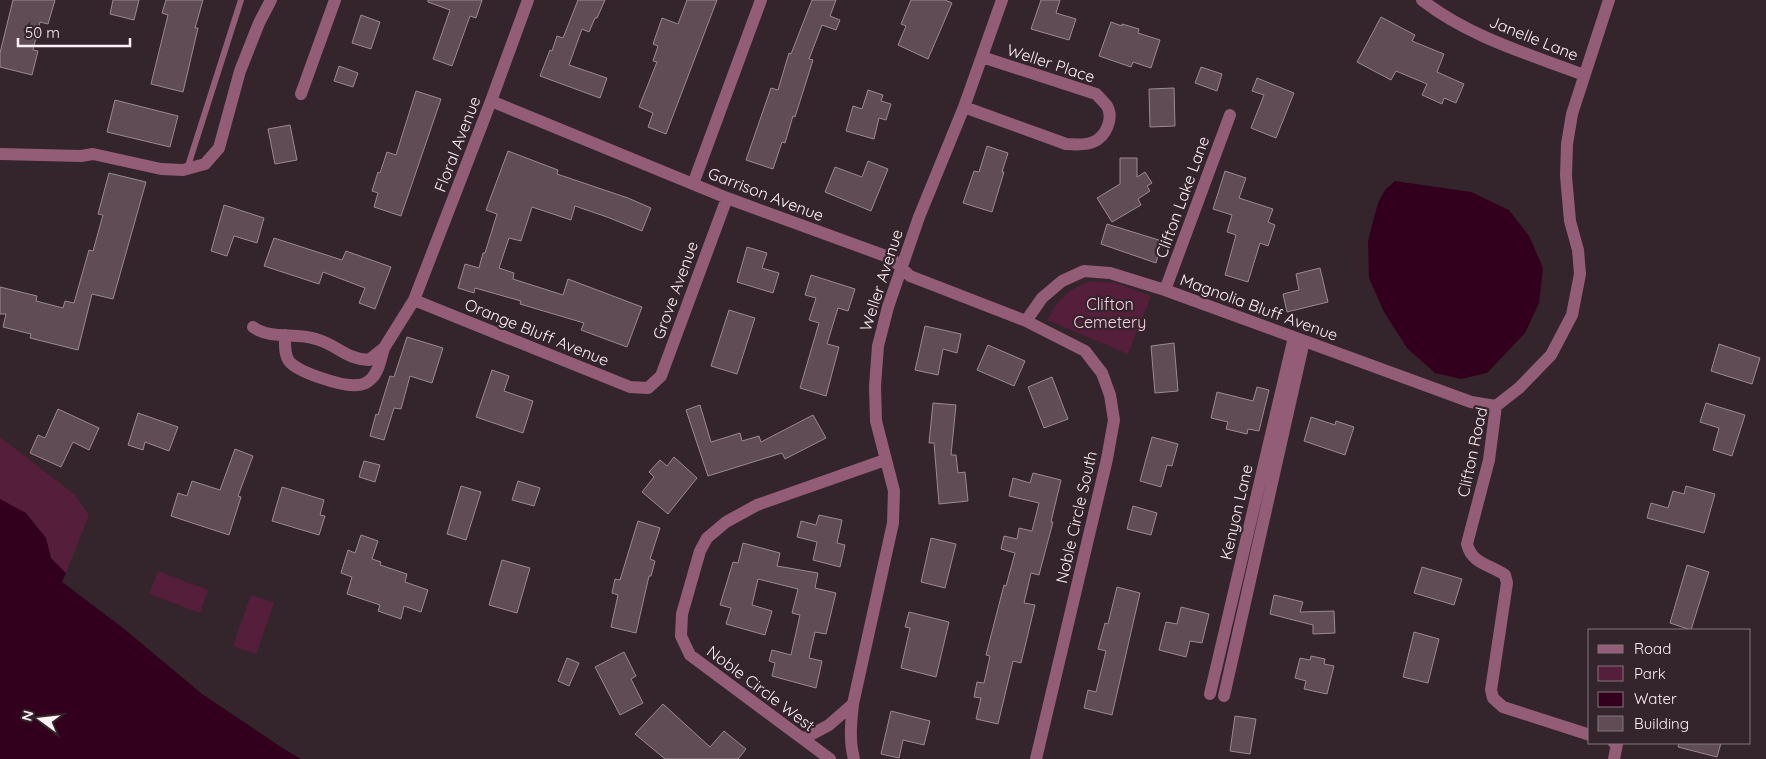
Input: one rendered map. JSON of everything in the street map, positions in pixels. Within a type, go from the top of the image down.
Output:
[{"type":"street","points":[[0,154],[81,156],[93,154],[161,169],[186,169],[205,164],[219,148],[240,71],[259,23],[271,0]]},
{"type":"street","points":[[301,94],[335,0]]},
{"type":"street","name":"Floral Avenue","points":[[285,335],[288,360],[299,370],[342,384],[355,386],[372,379],[384,348],[414,300],[528,0]]},
{"type":"street","points":[[693,184],[761,0]]},
{"type":"street","name":"Weller Avenue","points":[[854,759],[851,750],[853,704],[893,523],[894,491],[876,421],[875,386],[878,346],[888,306],[919,217],[964,107],[1002,0]]},
{"type":"street","name":"Janelle Lane","points":[[1422,0],[1453,21],[1485,37],[1584,75]]},
{"type":"street","name":"Clifton Road","points":[[1588,734],[1502,707],[1492,698],[1491,690],[1507,583],[1505,575],[1477,561],[1470,554],[1467,544],[1489,460],[1496,406],[1519,388],[1551,355],[1572,315],[1580,274],[1578,250],[1570,221],[1566,176],[1567,144],[1572,114],[1609,0]]},
{"type":"street","name":"Weller Place","points":[[964,107],[1066,144],[1094,142],[1104,134],[1110,120],[1108,107],[1096,94],[982,57]]},
{"type":"street","name":"Garrison Avenue","points":[[491,101],[726,198],[891,258],[910,276],[1026,321]]},
{"type":"street","name":"Clifton Lake Lane","points":[[1165,290],[1230,115]]},
{"type":"street","name":"Grove Avenue","points":[[648,388],[661,376],[726,198]]},
{"type":"street","name":"Magnolia Bluff Avenue","points":[[1026,321],[1042,298],[1062,280],[1084,271],[1110,273],[1165,290],[1471,402],[1496,406]]},
{"type":"street","name":"Orange Bluff Avenue","points":[[414,300],[630,387],[648,388]]},
{"type":"street","name":"Noble Circle South","points":[[1026,321],[1085,351],[1102,372],[1110,395],[1114,420],[1107,459],[1036,759]]},
{"type":"street","points":[[253,327],[260,332],[272,335],[314,338],[332,344],[349,357],[359,360],[369,360],[384,348]]},
{"type":"street","points":[[1224,696],[1299,339]]},
{"type":"street","name":"Kenyon Lane","points":[[1210,694],[1299,339]]},
{"type":"street","name":"Noble Circle West","points":[[830,759],[690,655],[682,636],[682,614],[700,551],[707,538],[726,522],[756,505],[885,460]]},
{"type":"street","points":[[803,739],[829,725],[853,704]]},
{"type":"street","points":[[1614,759],[1617,744]]},
{"type":"lane","points":[[186,169],[241,0]]},
{"type":"green space","name":"Clifton Cemetery","points":[[1091,281],[1116,283],[1151,296],[1128,354],[1047,320],[1065,295]]},
{"type":"green space","points":[[0,437],[74,494],[89,515],[66,573],[51,558],[46,538],[0,499]]},
{"type":"green space","points":[[158,571],[208,590],[200,613],[149,594]]},
{"type":"green space","points":[[251,595],[274,603],[256,654],[233,646]]},
{"type":"water","points":[[1395,181],[1471,192],[1509,210],[1529,236],[1543,268],[1539,303],[1525,333],[1487,373],[1461,379],[1435,373],[1407,348],[1384,312],[1369,278],[1368,241],[1378,203],[1385,190]]},
{"type":"water","points":[[0,499],[26,513],[46,538],[51,558],[66,573],[62,582],[123,628],[202,694],[301,759],[0,759]]},
{"type":"building","points":[[13,0],[55,0],[48,24],[40,22],[33,50],[38,51],[32,75],[0,67],[0,53]]},
{"type":"building","points":[[113,0],[139,0],[134,20],[110,14]]},
{"type":"building","points":[[166,0],[203,0],[195,28],[198,28],[183,92],[151,84],[168,15],[162,13]]},
{"type":"building","points":[[428,0],[482,0],[476,18],[470,16],[452,66],[433,59],[450,10],[428,2]]},
{"type":"building","points":[[578,0],[605,0],[589,32],[582,29],[569,65],[607,78],[600,98],[540,76],[557,36],[563,38]]},
{"type":"building","points":[[687,0],[717,0],[666,134],[648,127],[653,113],[639,107],[657,62],[653,61],[658,46],[653,44],[662,18],[678,24]]},
{"type":"building","points":[[812,0],[836,0],[830,16],[840,20],[836,30],[822,25],[809,59],[813,60],[795,117],[793,116],[785,143],[782,142],[773,169],[746,160],[771,88],[778,90],[789,53],[791,54]]},
{"type":"building","points":[[911,0],[945,0],[952,3],[928,59],[898,45],[906,26],[901,24]]},
{"type":"building","points":[[1041,0],[1060,0],[1056,13],[1076,19],[1069,40],[1031,29]]},
{"type":"building","points":[[361,15],[380,22],[371,49],[352,43]]},
{"type":"building","points":[[1381,17],[1415,35],[1412,41],[1444,54],[1437,72],[1464,84],[1456,103],[1444,98],[1442,104],[1422,95],[1427,84],[1396,71],[1391,80],[1357,62]]},
{"type":"building","points":[[1111,22],[1139,29],[1138,33],[1160,40],[1151,68],[1133,62],[1131,67],[1099,56]]},
{"type":"building","points":[[339,66],[358,73],[353,87],[334,81]]},
{"type":"building","points":[[1201,67],[1222,74],[1217,91],[1195,83]]},
{"type":"building","points":[[1257,78],[1294,93],[1276,138],[1251,128],[1264,95],[1252,91]]},
{"type":"building","points":[[1174,88],[1175,126],[1150,127],[1149,89]]},
{"type":"building","points":[[868,90],[883,95],[881,101],[891,104],[886,120],[879,118],[874,139],[846,131],[853,106],[862,109]]},
{"type":"building","points":[[416,91],[441,99],[401,216],[374,207],[378,193],[372,191],[387,152],[396,155]]},
{"type":"building","points":[[115,100],[178,116],[170,147],[107,132]]},
{"type":"building","points":[[290,125],[297,160],[275,164],[268,129]]},
{"type":"building","points":[[987,146],[1008,153],[992,212],[963,203],[974,171],[979,172]]},
{"type":"building","points":[[508,151],[558,170],[557,174],[628,198],[651,208],[642,231],[575,206],[571,220],[532,207],[521,241],[509,238],[499,268],[514,273],[513,279],[563,295],[568,279],[642,307],[627,347],[581,330],[584,323],[520,304],[521,301],[475,288],[474,293],[458,288],[465,264],[479,268],[483,253],[485,253],[497,214],[486,210]]},
{"type":"building","points":[[1120,158],[1137,158],[1137,177],[1145,172],[1152,183],[1147,186],[1150,191],[1138,199],[1141,205],[1112,222],[1097,198],[1120,184]]},
{"type":"building","points":[[868,161],[888,169],[871,211],[825,192],[835,167],[862,177]]},
{"type":"building","points":[[1225,171],[1246,178],[1239,198],[1273,209],[1268,222],[1275,225],[1268,246],[1260,243],[1248,282],[1225,275],[1236,235],[1227,232],[1232,215],[1213,209]]},
{"type":"building","points":[[109,173],[146,182],[113,299],[92,294],[78,350],[30,338],[31,334],[3,327],[6,314],[0,314],[0,287],[37,296],[36,301],[63,308],[65,301],[74,303],[89,250],[93,251],[103,215],[98,214]]},
{"type":"building","points":[[224,205],[264,218],[257,243],[234,236],[227,256],[211,251]]},
{"type":"building","points":[[1107,224],[1162,241],[1156,263],[1101,244]]},
{"type":"building","points":[[274,238],[342,260],[346,251],[391,267],[375,309],[359,303],[365,288],[323,272],[319,284],[264,266]]},
{"type":"building","points":[[747,247],[767,253],[762,268],[779,273],[773,293],[737,282]]},
{"type":"building","points":[[1320,268],[1328,302],[1287,312],[1283,294],[1299,290],[1296,274]]},
{"type":"building","points":[[811,275],[855,289],[848,311],[838,308],[827,344],[839,347],[826,396],[800,388],[819,323],[809,320],[816,298],[805,295]]},
{"type":"building","points":[[729,310],[755,318],[737,374],[711,366]]},
{"type":"building","points":[[925,326],[961,334],[957,353],[943,349],[938,375],[915,370]]},
{"type":"building","points":[[407,337],[443,348],[432,383],[410,376],[401,409],[394,408],[384,440],[370,436],[390,376],[394,377]]},
{"type":"building","points":[[1174,343],[1178,391],[1155,393],[1151,346]]},
{"type":"building","points":[[1719,344],[1760,358],[1752,384],[1711,371]]},
{"type":"building","points":[[988,345],[1025,361],[1014,386],[977,370]]},
{"type":"building","points":[[492,370],[509,376],[504,391],[533,401],[523,433],[476,417]]},
{"type":"building","points":[[1052,377],[1068,419],[1044,428],[1028,387]]},
{"type":"building","points":[[1257,387],[1269,390],[1259,431],[1248,429],[1247,434],[1226,429],[1228,422],[1211,418],[1217,392],[1253,401]]},
{"type":"building","points":[[933,403],[956,405],[951,455],[956,455],[958,473],[965,472],[968,501],[939,504],[934,443],[929,443]]},
{"type":"building","points":[[1706,403],[1745,415],[1732,456],[1713,450],[1719,428],[1700,422]]},
{"type":"building","points":[[700,405],[711,442],[740,433],[742,441],[759,436],[761,442],[813,415],[826,438],[785,459],[782,453],[708,476],[686,410]]},
{"type":"building","points":[[58,409],[99,428],[89,450],[73,442],[61,467],[30,453],[38,435],[45,438]]},
{"type":"building","points":[[138,413],[178,427],[169,451],[145,442],[143,450],[128,445]]},
{"type":"building","points":[[1311,417],[1335,425],[1336,421],[1354,427],[1345,455],[1304,441]]},
{"type":"building","points":[[1152,437],[1178,444],[1172,466],[1167,465],[1161,487],[1140,481]]},
{"type":"building","points":[[235,449],[253,456],[238,496],[241,497],[229,535],[171,516],[178,493],[187,496],[192,481],[220,490]]},
{"type":"building","points":[[674,457],[697,478],[668,514],[642,492],[654,477],[649,472],[660,460],[667,466]]},
{"type":"building","points":[[364,461],[380,465],[375,482],[359,477]]},
{"type":"building","points":[[1033,473],[1061,480],[1051,522],[1053,522],[1039,575],[1031,573],[1024,603],[1035,605],[1021,663],[1013,661],[998,724],[976,719],[981,698],[974,697],[977,682],[984,683],[990,656],[986,655],[1004,585],[1006,586],[1015,553],[1001,549],[1004,536],[1017,539],[1019,528],[1032,531],[1039,503],[1009,496],[1013,478],[1030,483]]},
{"type":"building","points":[[518,481],[540,488],[534,506],[512,500]]},
{"type":"building","points":[[461,486],[481,492],[466,540],[447,534]]},
{"type":"building","points":[[1686,486],[1715,494],[1704,533],[1647,518],[1651,503],[1668,508],[1673,491],[1684,494]]},
{"type":"building","points":[[282,487],[324,500],[320,515],[325,516],[319,535],[272,521]]},
{"type":"building","points":[[1133,506],[1157,513],[1151,535],[1127,529]]},
{"type":"building","points":[[819,515],[842,520],[837,543],[845,545],[840,567],[813,560],[817,542],[797,537],[801,521],[816,525]]},
{"type":"building","points":[[638,521],[660,528],[650,559],[655,561],[651,576],[649,576],[636,633],[611,627],[618,595],[612,593],[615,579],[620,580]]},
{"type":"building","points":[[361,535],[378,541],[372,559],[381,562],[380,565],[407,574],[405,582],[428,590],[421,612],[404,606],[401,619],[378,611],[380,605],[347,594],[352,577],[341,573],[348,550],[355,553]]},
{"type":"building","points":[[931,538],[956,544],[945,588],[921,582]]},
{"type":"building","points":[[743,543],[780,553],[777,566],[818,573],[815,588],[836,593],[826,634],[815,632],[809,658],[822,661],[816,688],[772,676],[775,663],[769,661],[772,650],[791,655],[800,615],[792,613],[798,589],[758,579],[752,605],[772,611],[765,635],[726,624],[731,608],[720,605],[733,562],[738,563]]},
{"type":"building","points":[[502,560],[530,568],[517,613],[489,605]]},
{"type":"building","points":[[1687,565],[1709,572],[1691,629],[1670,623]]},
{"type":"building","points":[[1422,567],[1462,579],[1454,605],[1414,593]]},
{"type":"building","points":[[1117,587],[1140,593],[1112,715],[1084,708],[1088,690],[1096,692],[1106,651],[1098,649],[1105,623],[1108,624]]},
{"type":"building","points":[[1274,595],[1303,602],[1300,612],[1334,611],[1335,633],[1313,634],[1313,625],[1270,614]]},
{"type":"building","points":[[1181,607],[1209,614],[1202,643],[1190,641],[1186,657],[1159,650],[1166,622],[1177,624]]},
{"type":"building","points":[[909,612],[949,622],[936,677],[901,668],[910,628],[905,627]]},
{"type":"building","points":[[1414,632],[1439,639],[1428,683],[1403,677]]},
{"type":"building","points":[[624,652],[636,676],[631,679],[643,703],[620,715],[595,667]]},
{"type":"building","points":[[1311,656],[1325,659],[1324,664],[1334,666],[1327,694],[1304,689],[1306,681],[1295,678],[1300,658],[1310,660]]},
{"type":"building","points":[[567,658],[579,663],[569,686],[558,681]]},
{"type":"building","points":[[663,704],[710,747],[724,731],[746,749],[738,759],[665,759],[635,734]]},
{"type":"building","points":[[891,711],[930,721],[924,745],[903,740],[899,758],[881,754]]},
{"type":"building","points":[[1235,716],[1256,719],[1250,754],[1230,751]]},
{"type":"building","points":[[1679,744],[1721,744],[1717,757],[1678,747]]}]
